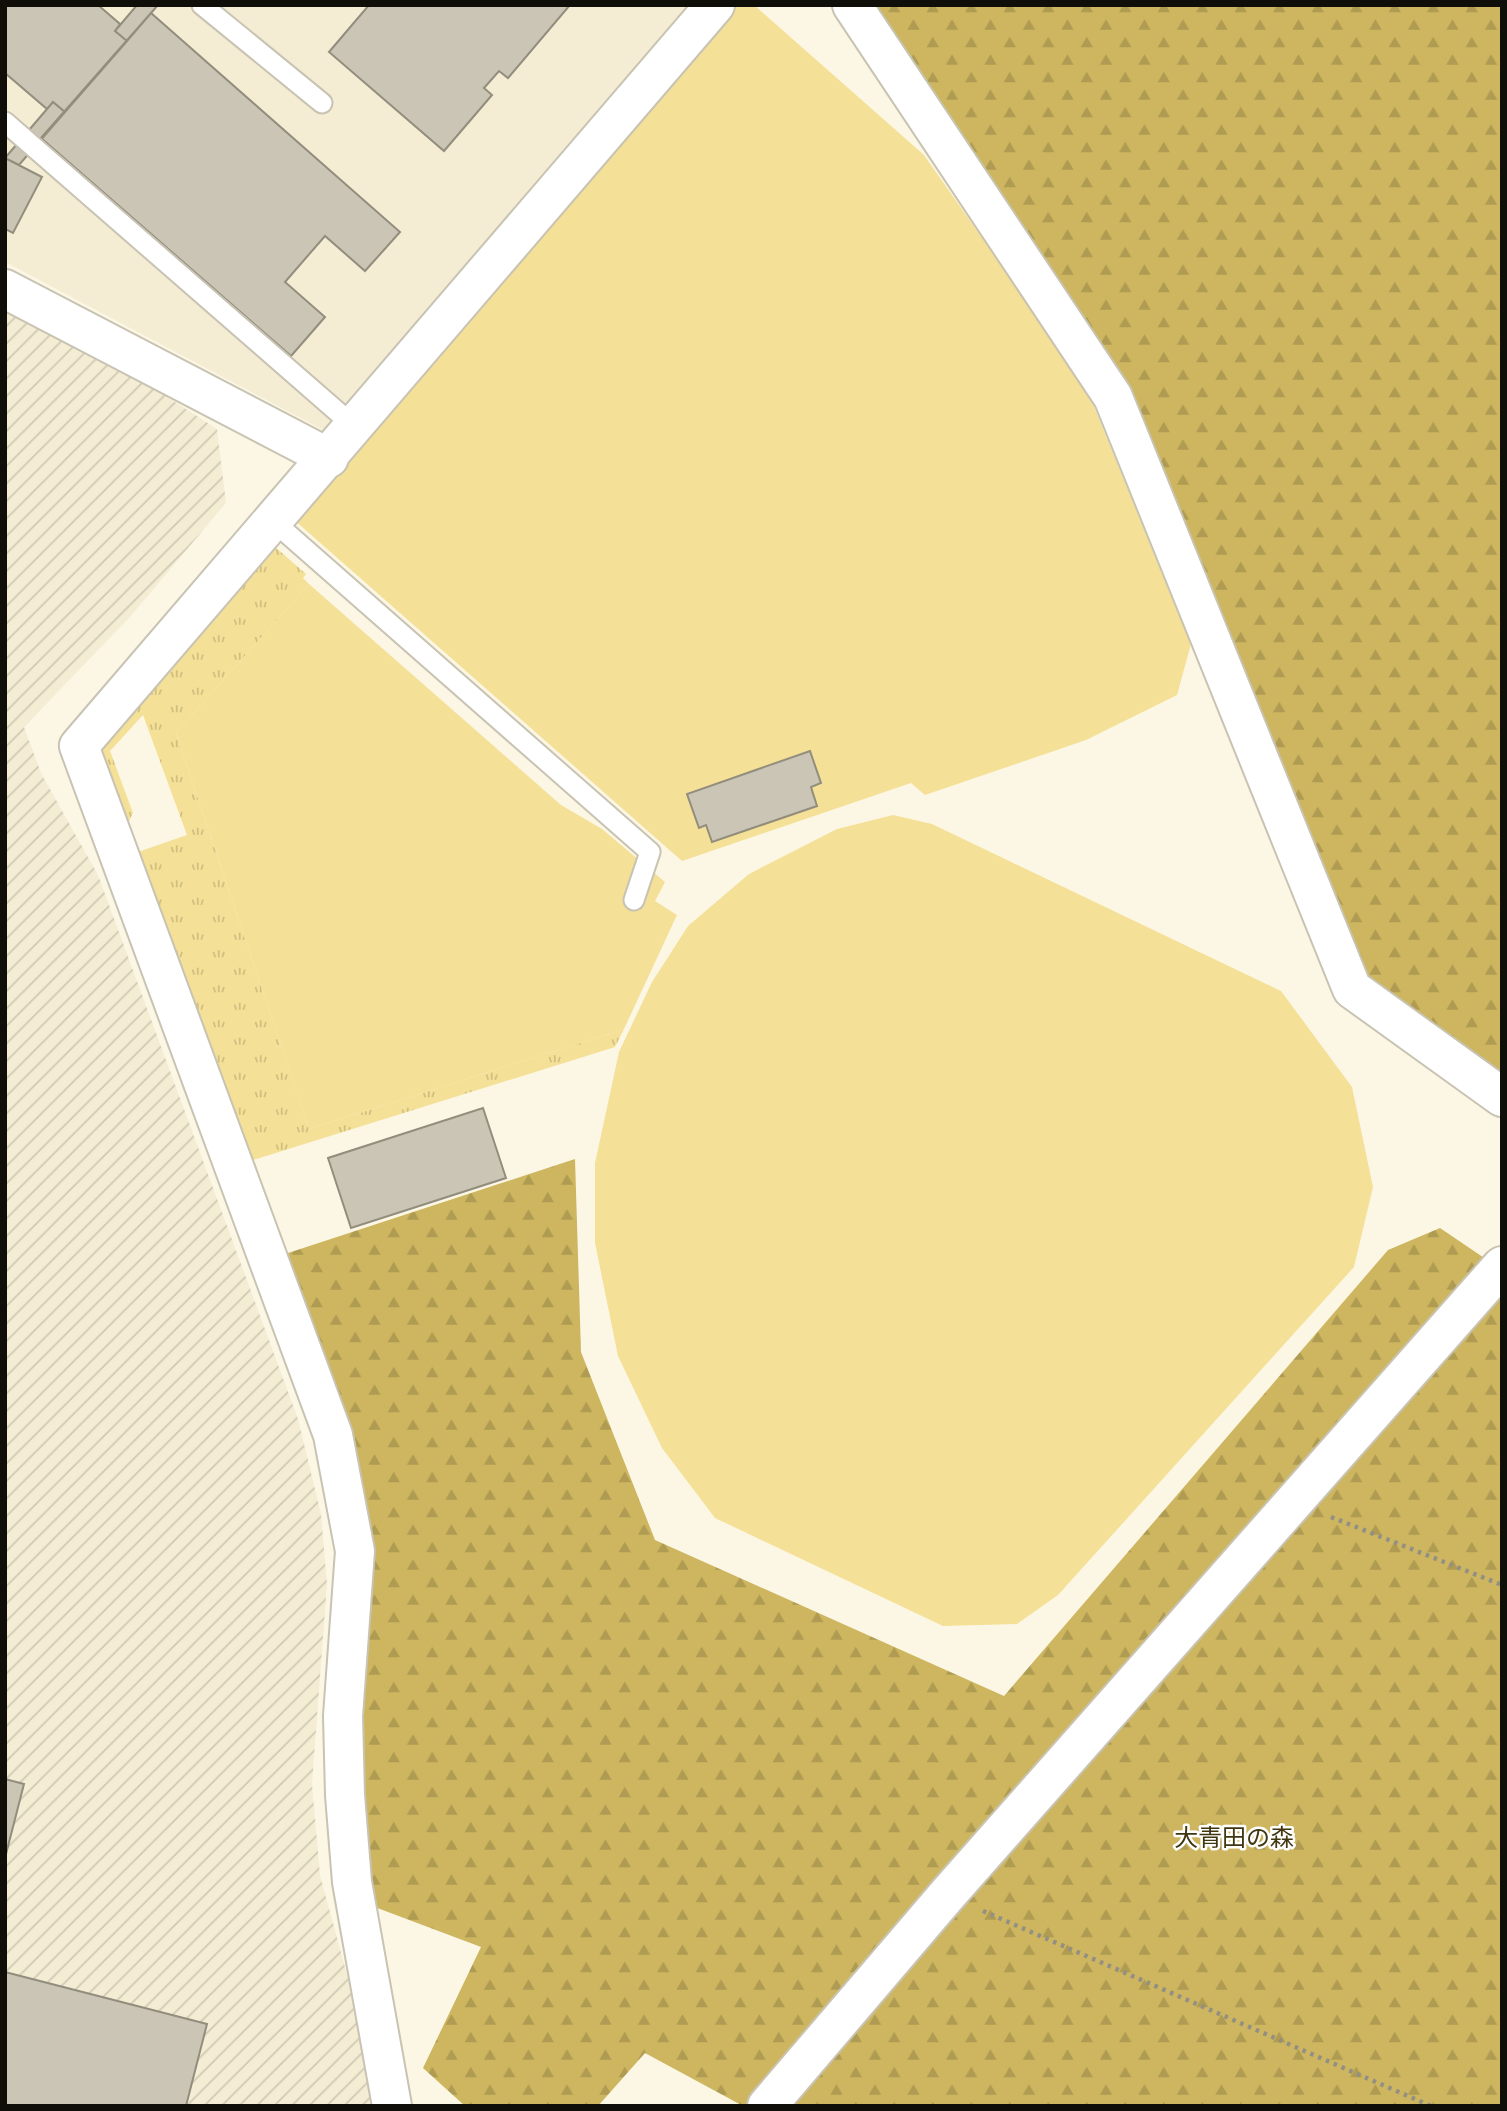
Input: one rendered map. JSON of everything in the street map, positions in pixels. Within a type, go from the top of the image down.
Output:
[{"type":"street","points":[[392,2106],[352,1882],[345,1795],[343,1716],[355,1551],[333,1435],[79,746],[329,458],[715,5]]},
{"type":"street","points":[[852,5],[1113,397],[1352,989],[1502,1097]]},
{"type":"street","points":[[5,289],[329,458]]},
{"type":"street","points":[[766,2106],[947,1895],[1502,1266]]},
{"type":"lane","points":[[211,8],[322,103]]},
{"type":"lane","points":[[5,122],[355,427]]},
{"type":"lane","points":[[273,521],[650,852],[634,900]]},
{"type":"path","points":[[1295,1503],[1502,1585]]},
{"type":"path","points":[[947,1895],[1431,2106]]},
{"type":"shaded area","points":[[5,5],[695,5],[327,432],[5,262]]},
{"type":"shaded area","points":[[5,308],[133,375],[217,429],[226,503],[130,617],[24,727],[41,773],[98,875],[298,1419],[321,1514],[327,1584],[312,1784],[320,1875],[356,2008],[372,2106],[5,2106]]},
{"type":"green space","points":[[735,5],[754,5],[924,155],[1037,316],[1093,404],[1191,644],[1177,695],[1086,740],[925,795],[911,783],[682,861],[293,519]]},
{"type":"green space","points":[[865,5],[1502,5],[1502,1084],[1364,982],[1127,384]]},
{"type":"green space","points":[[266,539],[306,574],[303,578],[309,584],[176,733],[309,1129],[624,1029],[615,1047],[253,1160],[135,853],[187,835],[143,715],[110,751],[133,813],[129,821],[123,823],[94,734]]},
{"type":"green space","points":[[309,584],[561,805],[602,829],[665,882],[655,901],[677,915],[624,1029],[309,1129],[176,733]]},
{"type":"green space","points":[[893,815],[932,824],[1281,991],[1352,1087],[1373,1187],[1354,1267],[1058,1595],[1017,1624],[943,1626],[715,1518],[662,1448],[618,1356],[595,1243],[595,1163],[619,1052],[652,982],[688,926],[749,874],[837,829]]},
{"type":"green space","name":"大青田の森","points":[[575,1159],[581,1352],[655,1540],[1004,1696],[1388,1250],[1440,1228],[1502,1270],[1502,2106],[743,2106],[645,2053],[598,2106],[465,2106],[423,2068],[481,1947],[372,1906],[361,1825],[362,1703],[372,1591],[368,1529],[285,1254]]},
{"type":"building","points":[[5,5],[98,5],[120,24],[115,31],[127,41],[65,112],[53,102],[47,109],[5,73]]},
{"type":"building","points":[[137,5],[158,5],[127,41],[115,31]]},
{"type":"building","points":[[369,5],[570,5],[508,78],[499,71],[484,88],[492,95],[444,151],[329,52]]},
{"type":"building","points":[[151,13],[400,232],[365,271],[325,236],[285,282],[325,317],[291,356],[41,138]]},
{"type":"building","points":[[53,102],[65,112],[19,165],[5,158]]},
{"type":"building","points":[[5,158],[42,177],[13,233],[5,229]]},
{"type":"building","points":[[810,751],[821,783],[811,787],[817,806],[712,842],[706,825],[699,828],[687,794]]},
{"type":"building","points":[[483,1108],[506,1178],[351,1228],[328,1158]]},
{"type":"building","points":[[5,1779],[24,1784],[5,1858]]},
{"type":"building","points":[[5,1972],[207,2024],[186,2106],[5,2106]]}]
